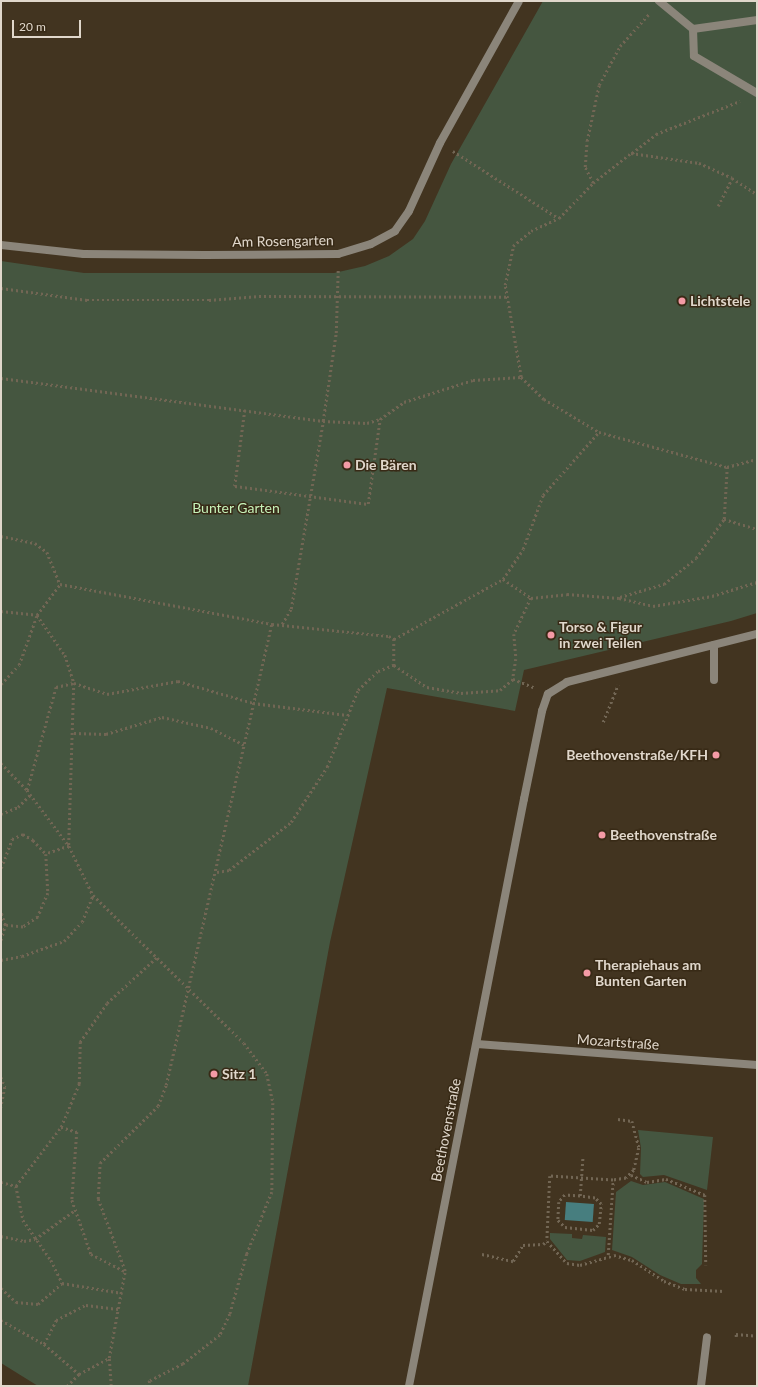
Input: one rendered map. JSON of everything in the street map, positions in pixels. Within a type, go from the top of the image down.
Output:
[{"type":"street","name":"Am Rosengarten","points":[[1,245],[84,254],[338,254],[370,244],[394,231],[409,211],[440,143],[520,1]]},
{"type":"street","points":[[659,2],[693,29],[757,20]]},
{"type":"street","points":[[693,29],[694,56],[755,93]]},
{"type":"street","points":[[548,694],[567,682],[757,634]]},
{"type":"street","points":[[714,645],[714,680]]},
{"type":"street","name":"Beethovenstraße","points":[[409,1386],[539,726],[548,694]]},
{"type":"street","name":"Mozartstraße","points":[[476,1044],[757,1065]]},
{"type":"street","points":[[701,1386],[707,1337]]},
{"type":"path","points":[[593,183],[585,168],[587,141],[598,85],[623,41],[659,2]]},
{"type":"path","points":[[755,93],[737,104],[656,134],[631,153],[593,183],[559,218],[531,231],[513,246],[505,285],[521,377],[544,399],[599,432],[727,467],[757,459]]},
{"type":"path","points":[[440,143],[559,218]]},
{"type":"path","points":[[631,153],[664,156],[699,163],[732,178],[757,194]]},
{"type":"path","points":[[718,206],[732,178]]},
{"type":"path","points":[[282,624],[291,609],[323,421],[336,333],[338,254]]},
{"type":"path","points":[[1,288],[87,300],[210,300],[259,296],[506,297]]},
{"type":"path","points":[[1,378],[323,421],[367,423],[380,419],[404,402],[473,380],[521,377]]},
{"type":"path","points":[[245,410],[234,486],[368,504],[380,419]]},
{"type":"path","points":[[394,639],[503,579],[523,549],[543,495],[599,432]]},
{"type":"path","points":[[618,598],[664,584],[696,558],[724,519],[727,467]]},
{"type":"path","points":[[724,519],[757,530]]},
{"type":"path","points":[[1,536],[34,543],[47,552],[60,584]]},
{"type":"path","points":[[503,579],[531,598],[567,594],[618,598],[653,606],[712,596],[757,582]]},
{"type":"path","points":[[60,584],[272,624],[389,636],[394,639]]},
{"type":"path","points":[[1,684],[19,665],[37,615],[60,584]]},
{"type":"path","points":[[394,665],[427,687],[461,693],[500,690],[513,679],[516,659],[514,634],[531,598]]},
{"type":"path","points":[[1,611],[37,615],[65,655],[74,683],[74,734],[69,846]]},
{"type":"path","points":[[111,1386],[109,1358],[120,1309],[126,1271],[98,1199],[100,1163],[158,1106],[166,1085],[217,872],[272,624]]},
{"type":"path","points":[[394,639],[394,665]]},
{"type":"path","points":[[217,872],[229,870],[291,822],[327,767],[347,714],[358,690],[378,671],[394,665]]},
{"type":"path","points":[[603,722],[626,667]]},
{"type":"path","points":[[513,679],[548,694]]},
{"type":"path","points":[[27,790],[56,687],[74,683],[107,694],[178,681],[254,702],[347,714]]},
{"type":"path","points":[[74,734],[106,734],[162,717],[211,728],[244,745]]},
{"type":"path","points":[[1,762],[27,790],[69,846],[93,895],[188,991],[244,1043],[267,1074],[273,1103],[272,1192],[247,1254],[230,1314],[220,1335],[183,1364],[150,1381],[147,1386]]},
{"type":"path","points":[[1,814],[18,807],[30,795]]},
{"type":"path","points":[[1,868],[12,839],[23,834],[33,840],[46,854],[48,894],[38,917],[24,927],[5,925]]},
{"type":"path","points":[[46,854],[69,846]]},
{"type":"path","points":[[1,960],[22,956],[64,941],[82,922],[93,895]]},
{"type":"path","points":[[1,913],[5,925],[1,940]]},
{"type":"path","points":[[62,1284],[51,1260],[23,1220],[16,1186],[61,1127],[79,1084],[80,1042],[107,1003],[156,958]]},
{"type":"path","points":[[1,1077],[5,1087],[1,1108]]},
{"type":"path","points":[[618,1119],[632,1121],[639,1148],[638,1163],[631,1175]]},
{"type":"path","points":[[61,1127],[77,1132],[72,1200],[91,1254],[126,1271]]},
{"type":"path","points":[[580,1196],[583,1157]]},
{"type":"path","points":[[706,1264],[705,1195],[666,1179],[647,1182],[631,1175],[613,1180],[550,1176],[547,1242],[567,1263],[580,1265],[608,1255],[632,1260],[664,1281],[685,1289],[724,1291]]},
{"type":"path","points":[[608,1255],[613,1180]]},
{"type":"path","points":[[1,1182],[16,1186]]},
{"type":"path","points":[[566,1195],[580,1196],[595,1198],[601,1204],[600,1224],[593,1230],[565,1227],[558,1220],[559,1202],[566,1195]]},
{"type":"path","points":[[1,1236],[24,1241],[35,1239],[75,1210]]},
{"type":"path","points":[[482,1254],[513,1261],[523,1245],[543,1244],[547,1242]]},
{"type":"path","points":[[1,1288],[16,1302],[38,1304],[62,1284],[122,1293]]},
{"type":"path","points":[[44,1344],[56,1320],[86,1305],[120,1309]]},
{"type":"path","points":[[1,1320],[44,1344],[79,1374]]},
{"type":"path","points":[[736,1337],[736,1334],[757,1336]]},
{"type":"path","points":[[67,1386],[79,1374],[109,1358]]},
{"type":"green space","name":"Bunter Garten","points":[[543,1],[757,1],[757,613],[731,621],[524,670],[515,711],[387,688],[330,942],[248,1386],[38,1386],[1,1363],[1,261],[84,273],[334,273],[365,266],[389,256],[413,239],[425,221],[451,164]]},
{"type":"green space","points":[[638,1130],[713,1137],[707,1190],[664,1175],[643,1177],[640,1174],[641,1148]]},
{"type":"green space","points":[[631,1181],[643,1185],[665,1182],[704,1199],[702,1264],[696,1270],[696,1278],[701,1284],[681,1284],[660,1275],[632,1257],[612,1250],[616,1192]]},
{"type":"green space","points":[[550,1233],[572,1234],[572,1238],[582,1239],[583,1235],[606,1237],[605,1252],[580,1261],[567,1260],[550,1239]]},
{"type":"water","points":[[566,1202],[594,1204],[593,1222],[565,1220]]},
{"type":"place","name":"Lichtstele","points":[[682,301]]},
{"type":"place","name":"Die Bären","points":[[347,465]]},
{"type":"place","name":"Torso & Figur in zwei Teilen","points":[[551,635]]},
{"type":"place","name":"Beethovenstraße/KFH","points":[[716,755]]},
{"type":"place","name":"Beethovenstraße","points":[[602,835]]},
{"type":"place","name":"Therapiehaus am Bunten Garten","points":[[587,973]]},
{"type":"place","name":"Sitz 1","points":[[214,1074]]}]
